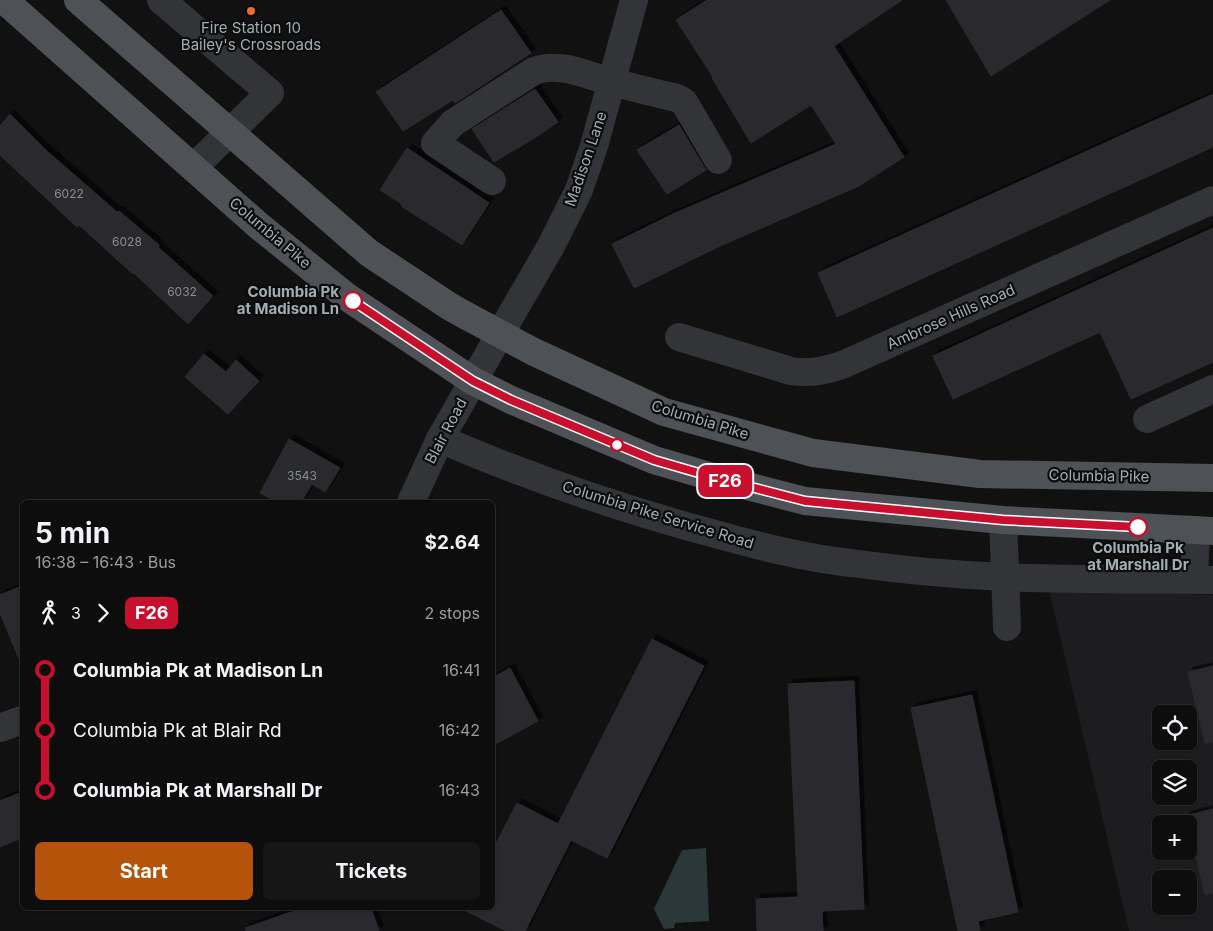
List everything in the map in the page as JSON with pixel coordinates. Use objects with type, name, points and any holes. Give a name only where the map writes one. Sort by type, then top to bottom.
[{"type":"main road","name":"Columbia Pike","points":[[4,0],[259,226],[347,297],[473,381],[511,400],[654,460],[805,501],[1003,520],[1204,531]]},
{"type":"main road","name":"Columbia Pike","points":[[78,0],[369,253],[449,306],[500,334],[534,352],[664,412],[812,452],[980,474],[1213,478]]},
{"type":"street","points":[[161,0],[270,93],[194,167]]},
{"type":"street","name":"Madison Lane","points":[[500,334],[551,246],[578,190],[594,146],[634,0]]},
{"type":"street","points":[[492,181],[435,143],[453,123],[534,71],[544,67],[570,70],[676,98],[684,102],[718,160]]},
{"type":"street","name":"Ambrose Hills Road","points":[[679,338],[791,371],[804,373],[827,371],[842,366],[1213,200]]},
{"type":"street","name":"Blair Road","points":[[412,500],[440,439],[500,334]]},
{"type":"street","points":[[1147,419],[1213,389]]},
{"type":"street","name":"Columbia Pike Service Road","points":[[440,439],[484,458],[566,488],[674,523],[763,547],[849,563],[939,573],[1006,577],[1203,580]]},
{"type":"street","points":[[1003,520],[1007,627]]},
{"type":"street","points":[[1203,580],[1204,531]]},
{"type":"street","points":[[0,728],[20,721]]},
{"type":"shaded area","points":[[1049,589],[1213,595],[1213,931],[1129,931]]},
{"type":"shaded area","points":[[706,848],[709,921],[675,923],[674,928],[664,929],[654,909],[682,850]]},
{"type":"building","points":[[707,0],[902,0],[834,46],[904,157],[859,186],[720,246],[634,288],[612,244],[673,214],[836,144],[811,105],[751,143],[713,77],[676,20]]},
{"type":"building","points":[[946,0],[1110,0],[991,76]]},
{"type":"building","points":[[501,10],[531,53],[455,103],[453,100],[403,131],[376,92]]},
{"type":"building","points":[[535,89],[558,122],[494,162],[472,129]]},
{"type":"building","points":[[1213,94],[1213,147],[837,317],[818,273]]},
{"type":"building","points":[[10,114],[48,152],[117,212],[119,211],[159,245],[158,247],[213,296],[188,324],[134,273],[79,225],[77,227],[0,155],[0,126]]},
{"type":"building","points":[[679,125],[706,170],[667,194],[637,150]]},
{"type":"building","points":[[407,148],[489,203],[462,245],[401,206],[402,204],[380,190]]},
{"type":"building","points":[[1213,228],[1213,362],[1131,399],[1100,332],[953,399],[933,356]]},
{"type":"building","points":[[204,354],[226,372],[236,360],[259,381],[228,414],[185,377]]},
{"type":"building","points":[[289,439],[340,468],[325,492],[312,484],[302,500],[272,500],[260,493]]},
{"type":"building","points":[[20,587],[20,661],[0,613],[0,595]]},
{"type":"building","points":[[652,639],[704,666],[607,858],[571,840],[525,931],[506,931],[464,910],[495,910],[495,845],[517,803],[558,824]]},
{"type":"building","points":[[1213,666],[1213,742],[1205,743],[1188,672]]},
{"type":"building","points":[[510,668],[538,721],[495,744],[495,676]]},
{"type":"building","points":[[854,681],[864,909],[822,911],[823,931],[757,931],[756,899],[798,897],[788,684]]},
{"type":"building","points":[[972,695],[1018,912],[978,921],[980,931],[958,931],[911,708]]},
{"type":"building","points":[[20,793],[20,839],[0,847],[0,801]]},
{"type":"building","points":[[1213,809],[1213,893],[1205,894],[1197,860],[1197,815],[1190,815]]},
{"type":"building","points":[[297,910],[372,910],[379,931],[246,931],[245,928]]},
{"type":"bus line","name":"F26","points":[[353,301],[473,381],[511,400],[654,460],[716,478],[805,501],[1003,520],[1138,527]]},
{"type":"place","name":"Fire Station 10 Bailey's Crossroads","points":[[251,11]]},
{"type":"place","name":"Columbia Pk at Madison Ln","points":[[353,301]]},
{"type":"place","name":"Columbia Pk at Marshall Dr","points":[[1138,527]]}]
